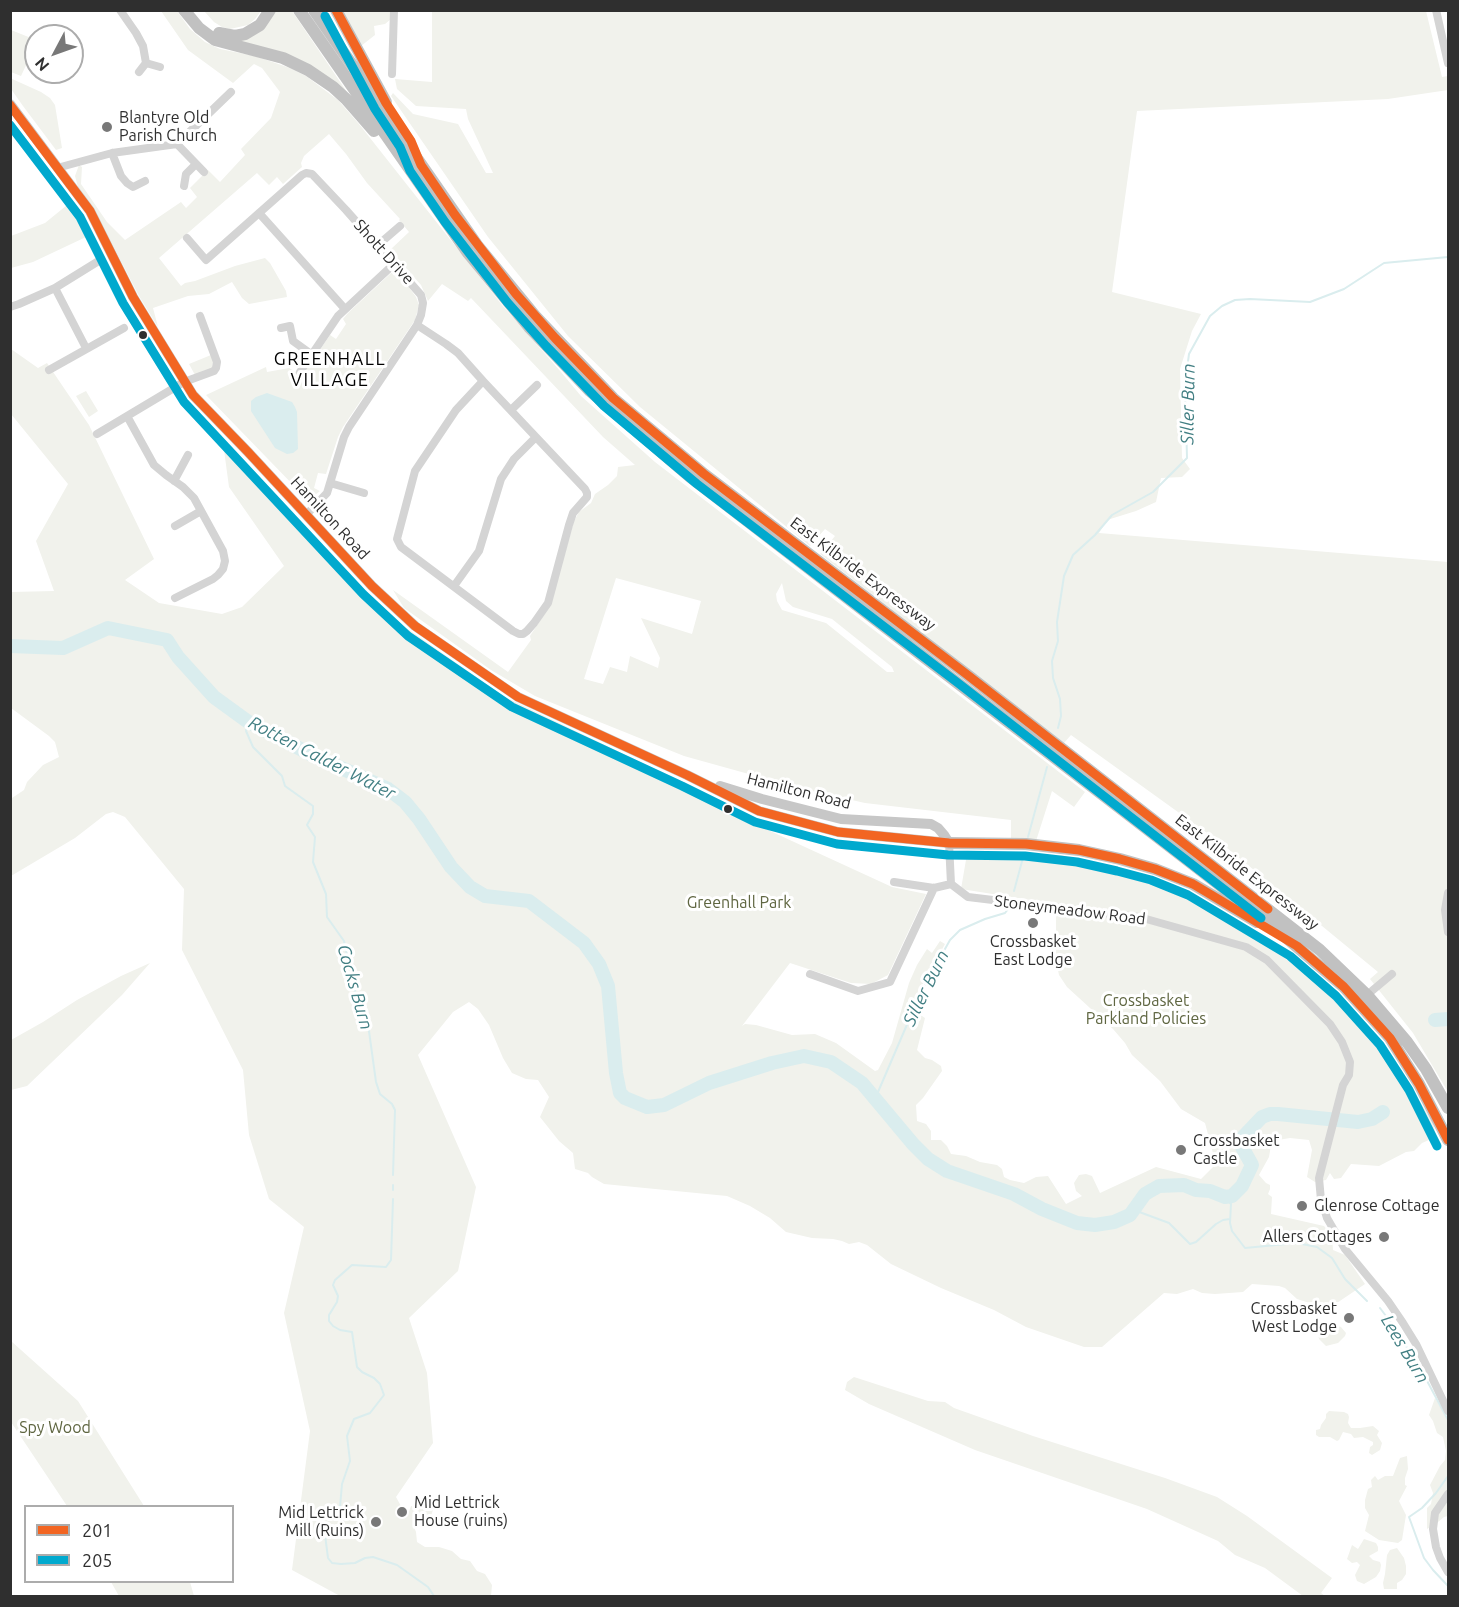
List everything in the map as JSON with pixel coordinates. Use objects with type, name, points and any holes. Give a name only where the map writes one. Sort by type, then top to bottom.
[{"type":"highway","points":[[184,10],[199,28],[215,40],[283,58],[308,70],[333,87],[366,122],[447,224]]},
{"type":"highway","points":[[194,10],[205,24],[227,36],[245,34],[256,28],[264,21],[270,10]]},
{"type":"highway","name":"East Kilbride Expressway","points":[[299,10],[468,253],[547,348],[590,391],[688,476],[1297,946],[1344,987],[1390,1038],[1419,1084],[1449,1140]]},
{"type":"highway","name":"East Kilbride Expressway","points":[[314,10],[472,238],[516,294],[613,398],[704,474],[1312,943],[1367,995],[1407,1042],[1449,1108]]},
{"type":"highway","points":[[336,10],[386,103],[411,141],[421,165]]},
{"type":"highway","points":[[949,843],[1026,844],[1079,850],[1155,869],[1192,884],[1297,946]]},
{"type":"main road","name":"Hamilton Road","points":[[10,104],[90,211],[133,297],[193,395],[372,586],[415,626],[518,697],[759,811],[837,832],[949,843]]},
{"type":"main road","name":"Hamilton Road","points":[[687,775],[762,799],[841,819],[931,824],[938,828],[949,843]]},
{"type":"street","points":[[120,10],[136,33],[146,63]]},
{"type":"street","points":[[392,74],[394,10]]},
{"type":"street","points":[[1436,10],[1449,63]]},
{"type":"street","points":[[146,63],[160,68]]},
{"type":"street","points":[[139,72],[146,63]]},
{"type":"street","points":[[57,168],[112,153],[177,144],[231,92]]},
{"type":"street","points":[[177,144],[204,172]]},
{"type":"street","points":[[112,153],[121,176],[134,187]]},
{"type":"street","points":[[184,186],[186,174],[196,164]]},
{"type":"street","name":"Shott Drive","points":[[187,237],[206,260],[302,175],[312,174],[421,295],[423,303],[417,325],[349,427],[327,493],[306,515]]},
{"type":"street","points":[[129,198],[134,187],[145,181]]},
{"type":"street","points":[[259,213],[345,309]]},
{"type":"street","points":[[378,245],[400,226]]},
{"type":"street","points":[[10,306],[55,288],[97,262]]},
{"type":"street","points":[[300,372],[338,316],[394,264]]},
{"type":"street","points":[[55,288],[87,348]]},
{"type":"street","points":[[97,434],[104,424],[127,416],[184,382],[216,368],[217,362],[200,316]]},
{"type":"street","points":[[417,325],[452,349],[483,381],[585,489],[587,493],[587,497],[573,513],[548,603],[527,631],[519,634],[401,547],[397,539],[415,471],[456,410],[483,381]]},
{"type":"street","points":[[281,328],[290,326],[293,341],[311,354]]},
{"type":"street","points":[[53,364],[87,348],[109,331],[124,328]]},
{"type":"street","points":[[510,410],[537,385]]},
{"type":"street","points":[[127,416],[154,465],[194,498],[223,551],[225,561],[219,575],[186,597],[175,598]]},
{"type":"street","points":[[454,586],[479,551],[501,479],[513,459],[536,437]]},
{"type":"street","points":[[174,480],[189,462]]},
{"type":"street","points":[[330,483],[364,494]]},
{"type":"street","points":[[175,526],[201,511]]},
{"type":"street","points":[[178,512],[184,521]]},
{"type":"street","points":[[894,882],[934,888],[951,884],[949,843]]},
{"type":"street","name":"Stoneymeadow Road","points":[[951,884],[968,897],[1139,917],[1246,947],[1267,960],[1330,1024],[1342,1042],[1350,1062],[1349,1075],[1342,1085],[1319,1178],[1321,1200],[1327,1218],[1338,1238],[1408,1330],[1449,1411]]},
{"type":"street","points":[[810,974],[858,991],[890,982],[934,888]]},
{"type":"street","points":[[1449,893],[1445,910],[1449,932]]},
{"type":"street","points":[[1367,995],[1392,974]]},
{"type":"street","points":[[1449,1494],[1435,1513],[1433,1530],[1440,1558],[1449,1572]]},
{"type":"green space","points":[[161,11],[177,11],[190,29],[205,42],[220,49],[255,56],[290,68],[306,76],[338,100],[502,305],[581,396],[655,462],[1085,792],[1074,807],[1052,791],[1036,841],[1011,839],[1011,820],[865,803],[799,788],[684,756],[535,696],[491,670],[404,608],[393,590],[508,672],[531,640],[530,636],[551,604],[574,521],[579,512],[591,503],[595,494],[617,476],[618,467],[635,465],[603,437],[471,298],[468,301],[442,284],[428,301],[421,285],[390,250],[409,232],[329,134],[304,156],[302,167],[283,184],[277,177],[269,185],[257,173],[159,258],[181,286],[235,266],[265,258],[286,291],[287,297],[249,304],[242,298],[232,282],[209,294],[188,296],[153,308],[158,327],[139,296],[95,211],[78,187],[75,176],[79,165],[82,167],[81,184],[107,222],[125,240],[181,202],[186,208],[197,197],[190,188],[208,170],[220,182],[245,155],[241,149],[271,118],[280,92],[262,68],[254,64],[233,83],[188,50]],"holes":[[[616,578],[701,601],[692,634],[641,618],[660,658],[658,668],[630,656],[627,672],[610,667],[603,684],[584,679]],[[782,583],[786,601],[793,607],[832,619],[892,667],[894,672],[887,672],[826,623],[782,610],[776,594]]]},
{"type":"green space","points":[[204,11],[261,11],[248,25],[230,29],[214,22]]},
{"type":"green space","points":[[274,11],[292,11],[347,92],[229,41]]},
{"type":"green space","points":[[342,11],[391,11],[391,19],[385,24],[374,26],[375,35],[361,46]]},
{"type":"green space","points":[[432,11],[1426,11],[1442,77],[1448,76],[1448,90],[1388,99],[1137,111],[1112,292],[1201,314],[1192,331],[1180,369],[1182,458],[1190,469],[1182,477],[1161,478],[1156,502],[1107,520],[1099,533],[1448,562],[1448,1092],[1413,1033],[1370,979],[1378,972],[1221,843],[1071,735],[1064,743],[820,554],[835,536],[825,529],[810,546],[640,407],[568,336],[488,237],[391,96],[393,93],[413,114],[458,124],[486,173],[493,173],[468,119],[466,109],[416,106],[397,89],[395,79],[432,82]]},
{"type":"green space","points":[[11,30],[24,35],[24,70],[21,76],[11,72]]},
{"type":"green space","points":[[10,78],[50,98],[55,105],[62,148],[56,150],[23,106],[11,89]]},
{"type":"green space","points":[[72,201],[94,236],[109,266],[105,269],[86,237],[33,262],[11,268],[11,236],[45,223]]},
{"type":"green space","points":[[391,273],[394,273],[408,286],[416,297],[419,305],[415,320],[343,427],[326,474],[318,473],[314,488],[320,491],[310,497],[306,496],[206,395],[266,367],[267,372],[289,368],[302,376],[330,335],[336,339],[346,324],[343,319],[348,313]]},
{"type":"green space","points":[[11,349],[38,368],[47,363],[89,425],[154,559],[125,580],[159,603],[222,614],[242,607],[284,566],[229,487],[224,450],[232,447],[360,587],[395,620],[505,697],[738,809],[755,824],[892,887],[926,894],[888,975],[871,984],[851,983],[790,963],[742,1026],[756,1025],[792,1035],[815,1034],[836,1043],[875,1071],[878,1070],[892,1043],[909,983],[917,965],[927,949],[932,953],[940,941],[945,944],[910,1008],[925,1018],[917,1050],[925,1058],[941,1066],[942,1071],[916,1105],[917,1121],[926,1124],[931,1131],[931,1140],[941,1140],[951,1154],[997,1165],[1002,1169],[1004,1177],[1010,1180],[1024,1183],[1036,1177],[1048,1176],[1066,1204],[1082,1196],[1076,1191],[1074,1183],[1079,1175],[1092,1176],[1100,1193],[1156,1167],[1201,1179],[1213,1167],[1214,1157],[1205,1123],[1181,1109],[1160,1081],[1132,1055],[1113,1029],[1067,987],[1059,975],[1056,960],[1056,904],[961,889],[967,854],[1061,855],[1161,882],[1242,925],[1309,977],[1368,1032],[1415,1094],[1433,1122],[1436,1137],[1422,1143],[1414,1151],[1406,1152],[1379,1166],[1351,1164],[1341,1178],[1334,1179],[1330,1173],[1326,1180],[1315,1182],[1307,1177],[1312,1150],[1309,1140],[1290,1138],[1278,1140],[1271,1145],[1269,1157],[1259,1175],[1270,1185],[1268,1194],[1272,1197],[1271,1214],[1324,1226],[1332,1236],[1333,1250],[1345,1255],[1365,1284],[1328,1309],[1297,1299],[1285,1288],[1279,1286],[1252,1284],[1243,1292],[1215,1294],[1202,1293],[1193,1289],[1177,1294],[1164,1293],[1102,1347],[1084,1347],[1026,1327],[994,1310],[941,1288],[891,1264],[867,1245],[859,1242],[849,1244],[833,1239],[812,1238],[786,1232],[770,1218],[727,1196],[604,1184],[588,1173],[575,1169],[573,1153],[559,1141],[540,1117],[549,1097],[538,1080],[526,1079],[512,1073],[489,1025],[478,1009],[469,1002],[453,1012],[418,1055],[476,1187],[458,1271],[409,1318],[427,1373],[433,1443],[396,1497],[407,1517],[411,1506],[415,1507],[418,1499],[434,1506],[430,1520],[420,1519],[414,1527],[417,1542],[425,1547],[439,1547],[452,1551],[461,1559],[470,1561],[477,1571],[485,1574],[492,1585],[491,1596],[340,1596],[292,1570],[310,1431],[284,1313],[304,1227],[269,1199],[249,1135],[243,1070],[182,950],[184,889],[125,817],[113,812],[106,814],[75,838],[11,876],[12,798],[24,790],[27,782],[43,765],[59,757],[55,742],[11,708],[11,592],[54,591],[36,541],[68,484],[11,414]]},
{"type":"green space","points":[[211,355],[214,357],[212,368],[195,375],[189,364]]},
{"type":"green space","points":[[86,391],[98,411],[89,417],[76,396]]},
{"type":"green space","points":[[150,963],[122,995],[27,1086],[11,1090],[11,1040],[77,1000]]},
{"type":"green space","points":[[1334,1325],[1341,1327],[1346,1333],[1345,1336],[1338,1343],[1326,1346],[1319,1339],[1318,1334]]},
{"type":"green space","name":"Spy Wood","points":[[11,1341],[78,1401],[143,1505],[66,1505],[11,1422]]},
{"type":"green space","points":[[854,1377],[928,1401],[945,1402],[954,1408],[1033,1436],[1217,1497],[1332,1578],[1321,1593],[1325,1596],[1303,1596],[1265,1568],[1235,1555],[1218,1541],[1147,1509],[975,1450],[869,1404],[845,1390],[847,1382]]},
{"type":"green space","points":[[1435,1398],[1448,1419],[1448,1516],[1427,1529],[1427,1508],[1431,1504],[1433,1493],[1430,1485],[1445,1460],[1446,1451],[1443,1437],[1437,1433],[1429,1415]]},
{"type":"green space","points":[[1329,1411],[1348,1414],[1348,1423],[1351,1428],[1373,1426],[1379,1431],[1377,1435],[1382,1443],[1380,1450],[1372,1455],[1369,1453],[1373,1442],[1363,1437],[1354,1438],[1351,1434],[1343,1432],[1337,1441],[1330,1437],[1316,1435],[1316,1430],[1320,1429]]},
{"type":"green space","points":[[1407,1456],[1408,1469],[1405,1485],[1407,1486],[1399,1501],[1406,1515],[1402,1540],[1398,1543],[1379,1540],[1365,1531],[1369,1515],[1365,1508],[1365,1500],[1368,1489],[1372,1487],[1371,1480],[1375,1476],[1378,1480],[1385,1476],[1393,1476],[1400,1458]]},
{"type":"green space","points":[[1364,1539],[1376,1543],[1378,1551],[1369,1556],[1381,1565],[1376,1577],[1364,1584],[1357,1581],[1355,1575],[1360,1565],[1347,1559],[1352,1545],[1358,1549]]},
{"type":"green space","points":[[1397,1548],[1404,1558],[1406,1574],[1397,1583],[1397,1589],[1384,1589],[1387,1555],[1390,1550]]},
{"type":"green space","points":[[112,1583],[190,1583],[194,1596],[119,1596]]},
{"type":"shaded area","points":[[267,393],[292,402],[295,407],[298,449],[293,453],[287,454],[275,448],[251,411],[251,401]]},
{"type":"waterway","name":"Siller Burn","points":[[1058,728],[1061,716],[1060,699],[1053,678],[1052,661],[1058,641],[1057,622],[1064,576],[1073,555],[1112,515],[1153,492],[1187,458],[1185,384],[1189,354],[1210,316],[1222,306],[1235,300],[1310,302],[1344,289],[1384,263],[1448,257]]},
{"type":"waterway","name":"Rotten Calder Water","points":[[10,646],[63,648],[108,628],[167,640],[178,657],[214,697],[247,721],[310,754],[388,789],[405,802],[451,867],[470,887],[485,896],[529,901],[584,943],[599,964],[608,986],[620,1093],[625,1098],[647,1107],[664,1105],[709,1083],[772,1063],[804,1056],[831,1062],[862,1083],[913,1144],[928,1159],[947,1171],[1014,1194],[1042,1209],[1077,1223],[1095,1225],[1114,1222],[1130,1215],[1145,1194],[1159,1186],[1184,1185],[1225,1197],[1232,1196],[1242,1186],[1252,1165],[1242,1147],[1242,1138],[1262,1117],[1278,1114],[1358,1122],[1372,1119],[1383,1112]]},
{"type":"waterway","name":"Cocks Burn","points":[[247,721],[246,731],[253,747],[282,776],[285,786],[313,806],[313,814],[307,825],[315,837],[313,862],[326,894],[327,917],[344,941],[359,1010],[368,1024],[376,1082],[380,1094],[392,1104],[395,1110],[393,1175]]},
{"type":"waterway","name":"Siller Burn","points":[[1028,837],[1047,767]]},
{"type":"waterway","name":"Siller Burn","points":[[1014,891],[1024,854]]},
{"type":"waterway","name":"Siller Burn","points":[[875,1099],[921,992],[950,940],[960,930],[1005,913],[1009,908]]},
{"type":"waterway","name":"Rotten Calder Water","points":[[1435,1020],[1448,1019]]},
{"type":"waterway","name":"Cocks Burn","points":[[393,1185],[393,1190]]},
{"type":"waterway","name":"Lees Burn","points":[[1225,1197],[1231,1204],[1232,1231],[1245,1248],[1297,1243],[1317,1247],[1332,1258],[1345,1279],[1367,1301]]},
{"type":"waterway","name":"Cocks Burn","points":[[333,1515],[340,1507],[342,1484],[350,1461],[347,1436],[354,1419],[370,1413],[384,1395],[380,1384],[357,1367],[352,1332],[340,1330],[329,1321],[329,1315],[338,1296],[333,1285],[335,1280],[352,1265],[386,1267],[391,1260],[393,1199]]},
{"type":"waterway","points":[[1134,1210],[1169,1223],[1190,1244],[1196,1242],[1216,1224],[1230,1219]]},
{"type":"waterway","name":"Lees Burn","points":[[1380,1308],[1426,1379],[1448,1420]]},
{"type":"waterway","name":"Lees Burn","points":[[1448,1476],[1422,1508],[1409,1517],[1424,1558],[1448,1586]]},
{"type":"waterway","name":"Cocks Burn","points":[[325,1524],[328,1558],[332,1563],[355,1563],[373,1557],[397,1565],[428,1587],[434,1596]]},
{"type":"transit line","name":"201","points":[[336,10],[386,103],[411,141],[421,165],[455,215],[516,294],[613,398],[704,474],[965,673],[1268,909]]},
{"type":"transit line","name":"205","points":[[325,16],[375,109],[400,147],[410,171],[445,222],[507,302],[604,406],[697,484],[1261,918]]},
{"type":"transit line","name":"201","points":[[10,105],[90,211],[133,297],[193,395],[372,586],[415,626],[518,697],[759,811],[838,832],[949,843],[1026,844],[1079,850],[1155,869],[1193,884],[1297,946],[1344,987],[1390,1038],[1419,1084],[1448,1140]]},
{"type":"transit line","name":"205","points":[[10,125],[80,217],[123,303],[184,402],[363,594],[408,636],[512,707],[755,822],[837,844],[948,855],[1025,856],[1077,862],[1151,880],[1188,895],[1290,956],[1336,996],[1380,1045],[1409,1090],[1437,1146]]},
{"type":"place","name":"Blantyre Old Parish Church","points":[[107,127]]},
{"type":"place","name":"Crossbasket East Lodge","points":[[1033,923]]},
{"type":"place","name":"Crossbasket Castle","points":[[1181,1150]]},
{"type":"place","name":"Glenrose Cottage","points":[[1302,1206]]},
{"type":"place","name":"Allers Cottages","points":[[1384,1237]]},
{"type":"place","name":"Crossbasket West Lodge","points":[[1349,1318]]},
{"type":"place","name":"Mid Lettrick House (ruins)","points":[[402,1512]]},
{"type":"place","name":"Mid Lettrick Mill (Ruins)","points":[[376,1522]]},
{"type":"district","name":"GREENHALL VILLAGE","points":[[330,370]]},
{"type":"park label","name":"Greenhall Park","points":[[739,903]]},
{"type":"park label","name":"Crossbasket Parkland Policies","points":[[1146,1010]]}]
